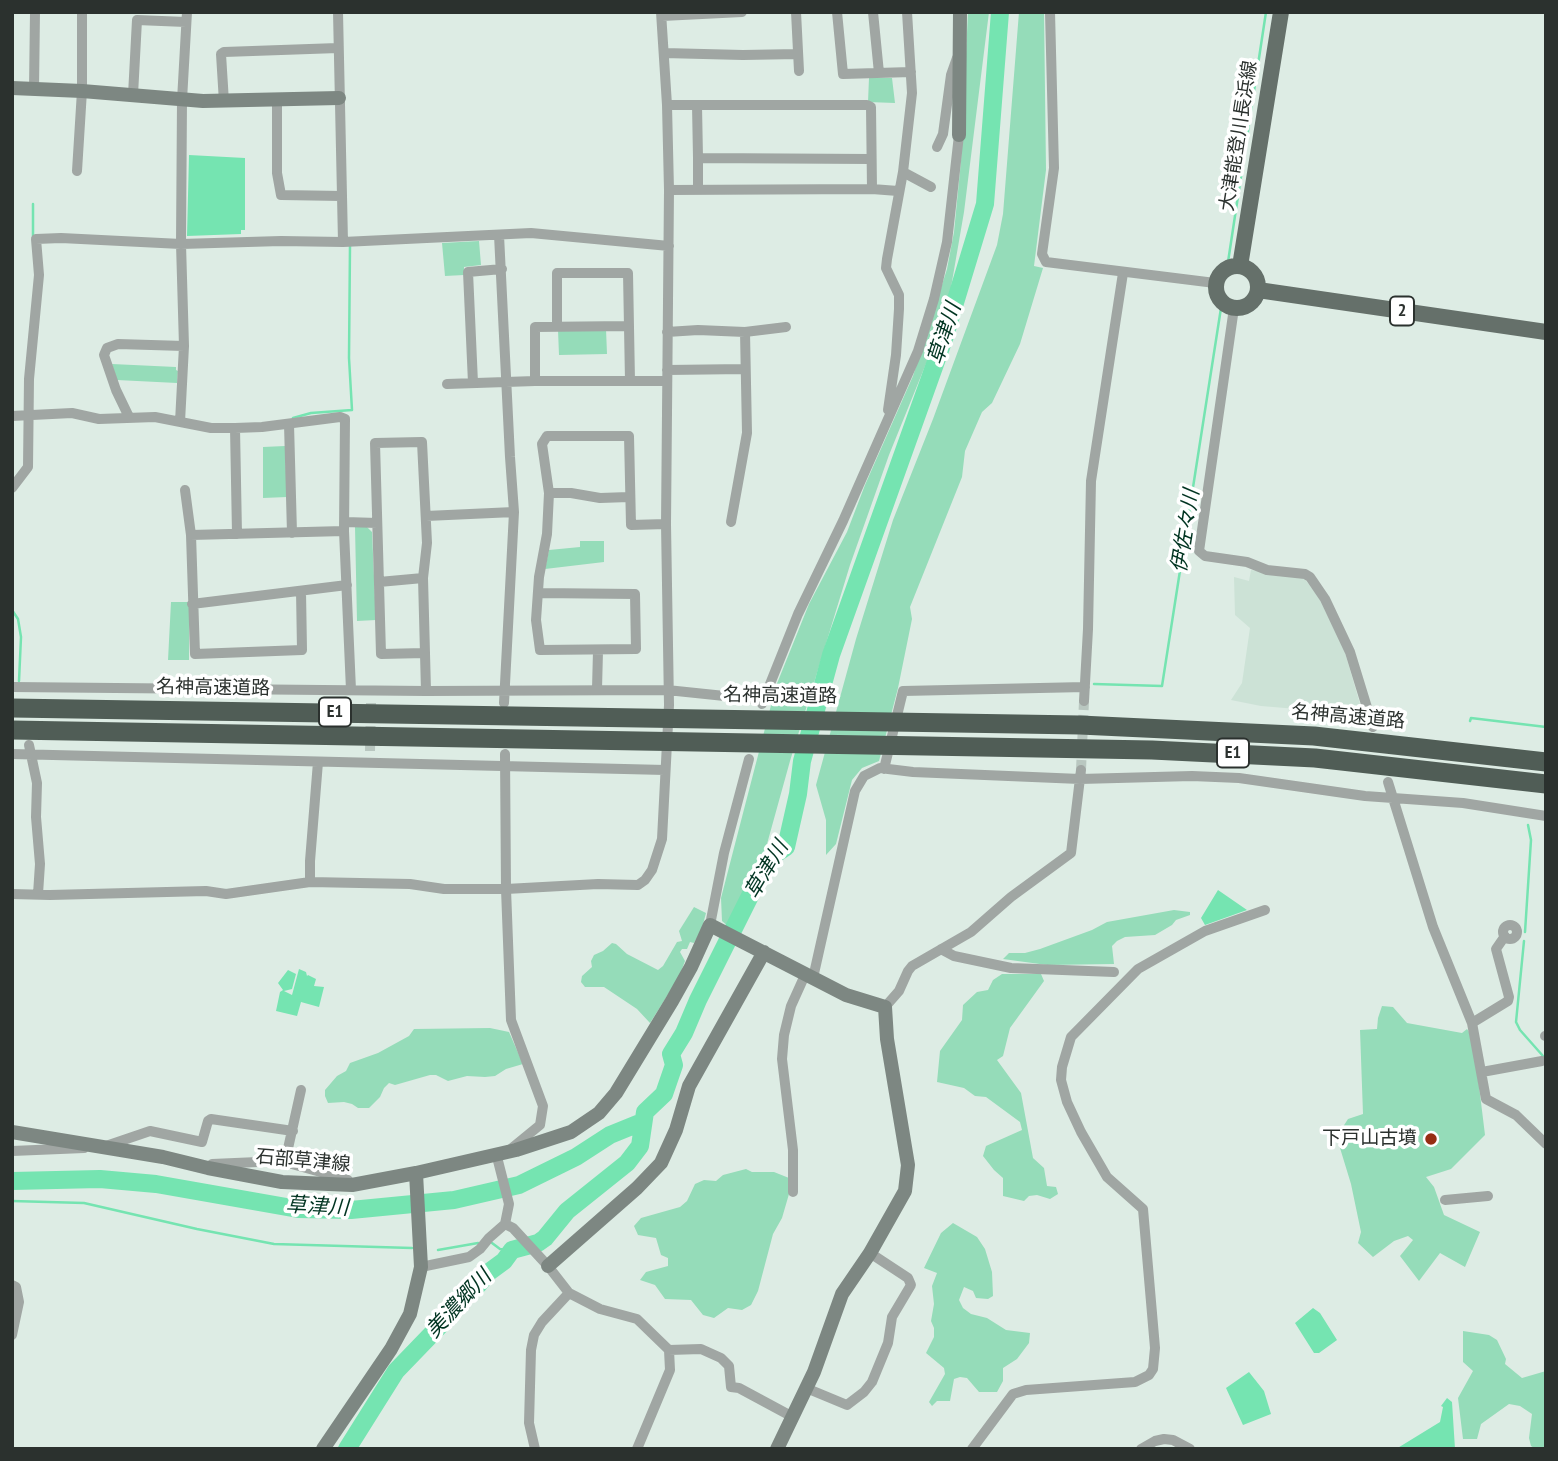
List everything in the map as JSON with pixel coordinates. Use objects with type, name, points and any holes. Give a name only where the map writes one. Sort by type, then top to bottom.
[{"type":"highway","name":"名神高速道路","points":[[12,708],[1080,725],[1276,734],[1407,745],[1546,762]]},
{"type":"highway","name":"E1","points":[[12,730],[919,745],[1253,754],[1382,765],[1546,784]]},
{"type":"main road","name":"大津能登川長浜線","points":[[1240,266],[1281,12]]},
{"type":"main road","points":[[1240,266],[1252,272],[1258,290],[1252,302],[1234,308],[1221,302],[1215,290],[1215,283],[1227,268],[1240,266]]},
{"type":"main road","name":"2","points":[[1258,290],[1546,332]]},
{"type":"street","points":[[34,89],[35,12]]},
{"type":"street","points":[[77,171],[82,91],[82,12]]},
{"type":"street","points":[[338,12],[344,242]]},
{"type":"street","points":[[12,894],[206,891],[226,894],[310,882],[410,884],[444,889],[506,889],[598,884],[638,885],[645,880],[652,870],[662,839],[669,705],[666,524],[669,190],[662,14],[742,12]]},
{"type":"street","points":[[796,12],[799,71]]},
{"type":"street","points":[[837,12],[843,74],[911,72]]},
{"type":"street","points":[[873,12],[879,73]]},
{"type":"street","points":[[886,423],[899,325],[899,295],[887,268],[903,172],[912,93],[907,12]]},
{"type":"street","points":[[12,687],[31,692],[667,690],[762,702],[798,614],[843,522],[918,351],[937,288],[953,205],[959,135],[960,12]]},
{"type":"street","points":[[1050,12],[1054,168],[1042,254],[1046,262],[1215,283]]},
{"type":"street","points":[[133,95],[137,20],[187,17],[182,100],[181,244],[184,346],[180,422]]},
{"type":"street","points":[[224,102],[224,52],[338,48]]},
{"type":"street","points":[[664,53],[799,54]]},
{"type":"street","points":[[937,146],[943,134],[951,75],[959,55]]},
{"type":"street","points":[[12,89],[82,91],[224,102],[339,98]]},
{"type":"street","points":[[276,101],[277,173],[281,195],[342,196]]},
{"type":"street","points":[[667,105],[867,105],[871,107],[872,189]]},
{"type":"street","points":[[696,105],[698,189]]},
{"type":"street","points":[[698,158],[871,159]]},
{"type":"street","points":[[903,172],[931,187]]},
{"type":"street","points":[[669,190],[898,191]]},
{"type":"street","points":[[12,488],[29,467],[30,352],[39,275],[36,239],[181,244],[344,242],[531,233],[669,246]]},
{"type":"street","points":[[499,234],[514,512],[504,703]]},
{"type":"street","points":[[473,383],[468,272],[502,269]]},
{"type":"street","points":[[557,327],[557,273],[628,274],[630,381]]},
{"type":"street","points":[[1084,701],[1091,481],[1123,273]]},
{"type":"street","points":[[1234,308],[1199,551],[1205,556],[1247,562],[1267,570],[1305,574],[1310,577],[1325,598],[1350,652],[1373,727]]},
{"type":"street","points":[[535,381],[535,327],[629,326]]},
{"type":"street","points":[[667,332],[745,332],[786,327]]},
{"type":"street","points":[[731,522],[747,433],[745,332]]},
{"type":"street","points":[[129,417],[104,355],[107,348],[118,344],[184,346]]},
{"type":"street","points":[[447,384],[630,381],[667,375],[745,369]]},
{"type":"street","points":[[12,416],[72,413],[99,419],[155,417],[211,428],[289,424],[341,417],[345,419],[344,527],[351,690]]},
{"type":"street","points":[[289,424],[292,533]]},
{"type":"street","points":[[235,428],[237,534]]},
{"type":"street","points":[[539,593],[635,594],[636,649],[540,650],[536,620],[549,493],[541,444],[544,438],[629,436],[631,525],[666,524]]},
{"type":"street","points":[[425,653],[381,654],[375,443],[422,442],[427,543],[423,578],[425,653],[426,691]]},
{"type":"street","points":[[185,490],[191,535],[195,654],[302,650],[301,591]]},
{"type":"street","points":[[549,493],[629,497]]},
{"type":"street","points":[[426,516],[514,512]]},
{"type":"street","points":[[191,535],[292,533],[377,523]]},
{"type":"street","points":[[379,582],[423,578]]},
{"type":"street","points":[[192,604],[346,585]]},
{"type":"street","points":[[597,689],[598,651]]},
{"type":"street","points":[[884,769],[903,691],[1085,687]]},
{"type":"street","points":[[371,691],[371,703]]},
{"type":"street","points":[[12,754],[30,751],[317,762],[370,757],[505,760],[665,770]]},
{"type":"street","points":[[30,751],[37,783],[36,817],[40,864],[38,894]]},
{"type":"street","points":[[505,760],[511,1020],[543,1106],[540,1125],[501,1158],[509,1204],[509,1226],[544,1261],[569,1293],[600,1309],[637,1319],[669,1350],[670,1370],[636,1449]]},
{"type":"street","points":[[749,760],[718,877],[715,927],[846,995],[885,1007]]},
{"type":"street","points":[[310,882],[317,762]]},
{"type":"street","points":[[793,1192],[793,1150],[782,1059],[784,1035],[791,1006],[806,975],[855,791],[864,776],[880,768],[913,772],[1239,778],[1394,799],[1463,803],[1546,816]]},
{"type":"street","points":[[777,1449],[814,1372],[842,1294],[870,1253],[905,1191],[908,1165],[887,1039],[885,1007],[899,991],[908,971],[941,948],[971,932],[1011,897],[1071,853],[1081,774]]},
{"type":"street","points":[[1388,782],[1433,927],[1472,1023],[1486,1099],[1516,1115],[1546,1144]]},
{"type":"street","points":[[972,1449],[1013,1394],[1135,1382],[1149,1375],[1153,1369],[1155,1348],[1143,1209],[1107,1177],[1081,1132],[1067,1102],[1061,1080],[1065,1055],[1071,1037],[1138,969],[1205,930],[1265,910]]},
{"type":"street","name":"石部草津線","points":[[12,1132],[163,1157],[282,1182],[352,1185],[501,1158],[570,1132],[599,1113],[617,1093],[715,927]]},
{"type":"street","points":[[1472,1023],[1508,1002],[1496,949],[1505,936]]},
{"type":"street","points":[[941,948],[954,956],[1011,968],[1114,972]]},
{"type":"street","points":[[544,1261],[637,1188],[661,1163],[676,1130],[689,1086],[766,953]]},
{"type":"street","points":[[1482,1072],[1542,1061]]},
{"type":"street","points":[[285,1162],[301,1090]]},
{"type":"street","points":[[12,1151],[102,1147],[150,1131],[202,1142],[211,1119],[293,1131]]},
{"type":"street","points":[[208,1168],[212,1164],[285,1162],[348,1180],[352,1185]]},
{"type":"street","points":[[323,1449],[403,1329],[415,1299],[421,1266],[416,1173]]},
{"type":"street","points":[[1445,1200],[1488,1196]]},
{"type":"street","points":[[421,1266],[469,1257],[509,1226]]},
{"type":"street","points":[[806,1388],[847,1405],[872,1382],[888,1343],[892,1317],[911,1285],[908,1278],[870,1253]]},
{"type":"street","points":[[12,1284],[16,1287],[19,1302],[12,1335]]},
{"type":"street","points":[[535,1449],[529,1423],[531,1350],[534,1335],[542,1322],[569,1293]]},
{"type":"street","points":[[669,1350],[701,1349],[721,1358],[729,1366],[731,1387],[739,1388],[791,1416]]},
{"type":"street","points":[[1140,1449],[1164,1439],[1173,1440],[1189,1449]]},
{"type":"shaded area","points":[[968,12],[989,12],[964,212],[949,299],[850,565],[762,862],[730,928],[722,921],[721,898],[776,686],[809,604],[847,532],[913,376],[947,269],[954,232],[961,161]]},
{"type":"shaded area","points":[[1019,12],[1044,12],[1046,170],[1034,266],[1043,268],[1020,344],[992,403],[982,412],[965,451],[962,477],[910,607],[912,619],[879,761],[862,768],[852,780],[836,844],[826,855],[826,820],[816,785],[856,639],[893,520],[997,245],[1003,214]]},
{"type":"shaded area","points":[[869,78],[892,78],[895,103],[868,102]]},
{"type":"shaded area","points":[[189,155],[245,158],[245,230],[241,230],[241,234],[187,236]]},
{"type":"shaded area","points":[[479,241],[481,265],[464,267],[464,275],[445,276],[442,243]]},
{"type":"shaded area","points":[[606,329],[607,354],[559,355],[558,330]]},
{"type":"shaded area","points":[[112,364],[176,367],[177,383],[117,380]]},
{"type":"shaded area","points":[[285,446],[287,497],[263,498],[263,447]]},
{"type":"shaded area","points":[[355,527],[367,527],[372,532],[376,620],[357,621]]},
{"type":"shaded area","points":[[580,541],[604,541],[604,562],[545,569],[549,550],[580,547]]},
{"type":"shaded area","points":[[1251,570],[1304,578],[1318,596],[1344,649],[1362,711],[1261,706],[1231,700],[1242,683],[1250,628],[1235,615],[1234,577],[1249,581]]},
{"type":"shaded area","points":[[171,602],[189,602],[189,660],[168,660]]},
{"type":"shaded area","points":[[1218,890],[1247,910],[1205,925],[1201,918]]},
{"type":"shaded area","points":[[694,907],[706,913],[702,928],[694,943],[690,942],[687,949],[680,952],[685,961],[679,977],[650,1023],[637,1009],[604,987],[585,987],[581,982],[582,976],[592,967],[594,955],[612,943],[658,970],[677,942],[682,941],[679,931]]},
{"type":"shaded area","points":[[1174,910],[1190,912],[1190,915],[1176,920],[1155,935],[1125,937],[1117,941],[1112,946],[1114,964],[1047,965],[1003,959],[1009,953],[1040,949],[1107,922]]},
{"type":"shaded area","points":[[299,969],[316,979],[314,986],[324,987],[319,1007],[301,1002],[297,1016],[276,1011],[280,992],[283,990],[278,983],[288,970],[296,974],[292,989],[284,991],[292,995]]},
{"type":"shaded area","points":[[1002,974],[1041,974],[1044,981],[1010,1028],[1003,1056],[997,1060],[1021,1093],[1033,1158],[1044,1168],[1047,1186],[1056,1187],[1058,1194],[1050,1199],[1037,1195],[1029,1196],[1024,1201],[1003,1196],[1003,1178],[983,1156],[986,1146],[1022,1130],[1020,1122],[986,1097],[975,1096],[964,1088],[937,1082],[940,1051],[962,1020],[963,1005],[977,992],[988,990],[993,980]]},
{"type":"shaded area","points":[[1382,1006],[1393,1007],[1407,1023],[1462,1033],[1467,1029],[1473,1037],[1485,1135],[1451,1169],[1426,1177],[1434,1187],[1444,1215],[1480,1232],[1465,1267],[1440,1253],[1419,1281],[1400,1256],[1413,1240],[1408,1236],[1394,1241],[1373,1257],[1358,1243],[1361,1232],[1340,1148],[1339,1133],[1348,1119],[1363,1114],[1360,1030],[1377,1029]]},
{"type":"shaded area","points":[[490,1028],[509,1032],[523,1064],[506,1069],[495,1076],[467,1076],[448,1081],[430,1075],[395,1085],[389,1083],[369,1108],[358,1108],[344,1102],[328,1103],[325,1090],[337,1076],[346,1071],[350,1063],[378,1053],[409,1036],[414,1029]]},
{"type":"shaded area","points":[[746,1169],[752,1172],[774,1172],[789,1178],[789,1194],[782,1218],[773,1234],[758,1291],[751,1305],[742,1310],[728,1308],[714,1318],[703,1315],[691,1300],[665,1299],[655,1285],[640,1280],[646,1272],[668,1266],[668,1258],[661,1255],[656,1238],[638,1235],[634,1226],[641,1218],[680,1207],[687,1201],[695,1184],[704,1180],[716,1181],[723,1175]]},
{"type":"shaded area","points":[[953,1223],[977,1237],[985,1249],[992,1272],[993,1296],[988,1299],[976,1298],[973,1291],[964,1287],[959,1300],[963,1308],[1006,1330],[1030,1333],[1029,1343],[1017,1359],[1003,1368],[1003,1381],[997,1392],[979,1392],[967,1378],[960,1377],[954,1379],[950,1401],[937,1401],[932,1406],[929,1402],[945,1374],[944,1368],[926,1353],[934,1337],[931,1321],[934,1304],[932,1286],[937,1273],[924,1268],[941,1233]]},
{"type":"shaded area","points":[[1313,1308],[1320,1313],[1337,1340],[1319,1353],[1314,1353],[1295,1323]]},
{"type":"shaded area","points":[[1463,1331],[1489,1335],[1497,1340],[1506,1359],[1505,1364],[1522,1378],[1546,1371],[1546,1449],[1531,1446],[1529,1438],[1532,1414],[1520,1406],[1509,1404],[1481,1424],[1477,1439],[1463,1439],[1458,1398],[1473,1371],[1463,1362]]},
{"type":"shaded area","points":[[1249,1372],[1264,1391],[1271,1414],[1243,1425],[1226,1388]]},
{"type":"shaded area","points":[[1447,1398],[1452,1402],[1455,1449],[1396,1449],[1440,1422],[1441,1406]]},
{"type":"waterway","name":"草津川","points":[[347,1449],[396,1371],[451,1314],[459,1298],[478,1285],[512,1250],[538,1243],[545,1238],[567,1211],[627,1163],[640,1146],[645,1112],[664,1094],[674,1065],[671,1054],[684,1033],[764,868],[774,855],[786,847],[798,794],[802,761],[831,655],[944,339],[985,204],[1000,12]]},
{"type":"waterway","name":"伊佐々川","points":[[1228,262],[1266,12]]},
{"type":"waterway","points":[[33,204],[33,238]]},
{"type":"waterway","points":[[293,418],[311,413],[352,410],[349,358],[350,245]]},
{"type":"waterway","name":"伊佐々川","points":[[1094,684],[1162,686],[1221,308]]},
{"type":"waterway","points":[[12,610],[18,619],[21,637],[19,681]]},
{"type":"waterway","points":[[1470,721],[1471,718],[1546,727]]},
{"type":"waterway","points":[[1525,932],[1531,840],[1528,825]]},
{"type":"waterway","points":[[1524,941],[1516,1022],[1543,1056]]},
{"type":"waterway","name":"草津川","points":[[12,1181],[100,1179],[156,1184],[298,1209],[351,1210],[454,1200],[519,1185],[576,1157],[610,1135],[642,1122]]},
{"type":"waterway","points":[[12,1201],[84,1203],[274,1244],[412,1248]]},
{"type":"waterway","points":[[438,1250],[478,1243]]},
{"type":"waterway","points":[[492,1243],[500,1249],[512,1250]]},
{"type":"tunnel","points":[[1081,770],[1084,701]]},
{"type":"tunnel","points":[[370,751],[371,703]]},
{"type":"place","name":"下戸山古墳","points":[[1431,1139]]},
{"type":"water label","name":"美濃郷川","points":[[459,1304]]}]
